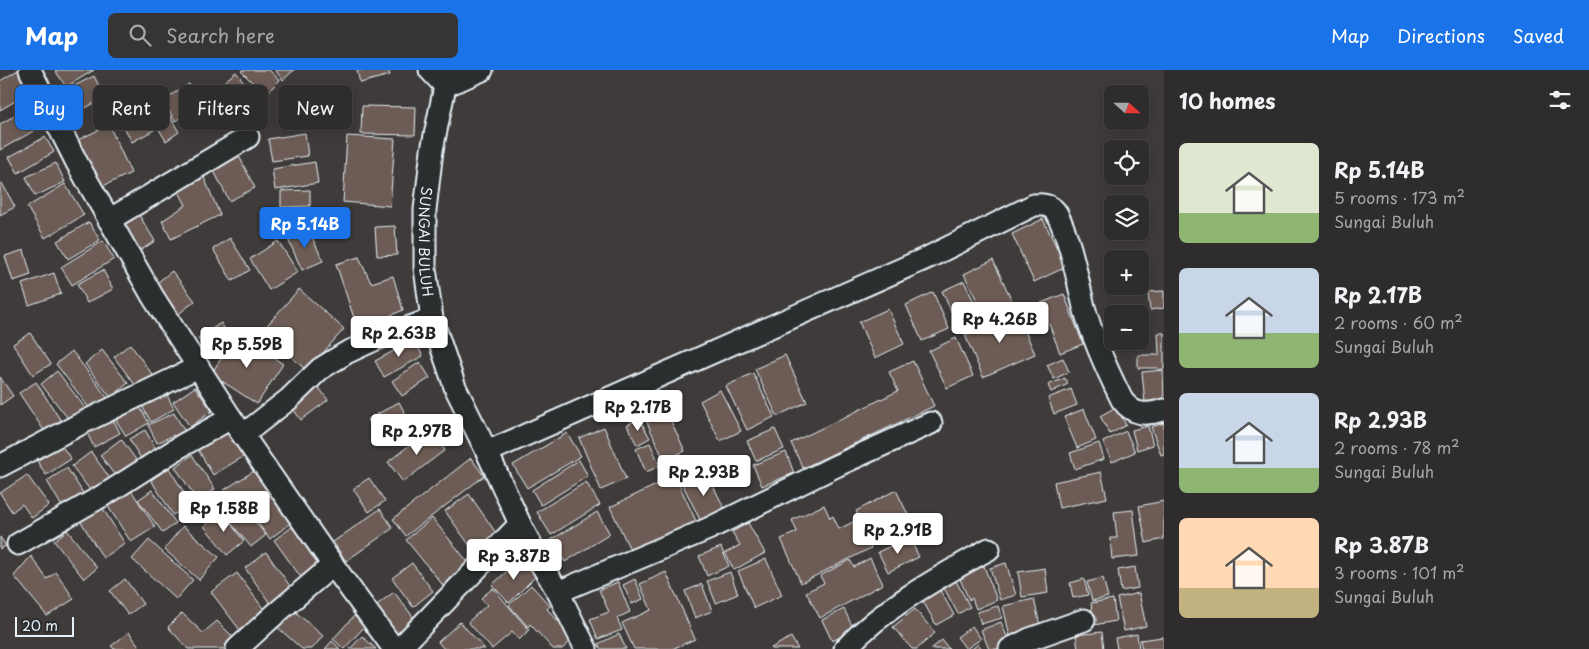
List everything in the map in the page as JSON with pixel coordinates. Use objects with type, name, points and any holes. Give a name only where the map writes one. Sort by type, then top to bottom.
[{"type":"street","points":[[30,70],[77,163],[153,297],[198,367],[333,565],[394,649]]},
{"type":"street","points":[[430,70],[448,78],[482,70]]},
{"type":"street","name":"SUNGAI BULUH","points":[[448,78],[432,150],[425,210],[425,268],[432,319],[455,387],[488,452],[520,524],[558,592],[586,649]]},
{"type":"street","points":[[109,220],[248,137]]},
{"type":"street","points":[[488,452],[929,257],[1034,205],[1044,204],[1057,214],[1071,251],[1085,309],[1101,356],[1122,400],[1138,413],[1164,410]]},
{"type":"street","points":[[18,544],[109,492],[181,446],[238,426],[289,399],[320,369],[346,354],[374,340],[432,319]]},
{"type":"street","points":[[0,466],[84,422],[198,367]]},
{"type":"street","points":[[558,592],[708,529],[931,422]]},
{"type":"street","points":[[399,649],[520,524]]},
{"type":"street","points":[[845,649],[860,634],[897,605],[988,549]]},
{"type":"street","points":[[237,649],[333,565]]},
{"type":"street","points":[[1010,649],[1030,639],[1084,620]]},
{"type":"building","points":[[18,70],[27,85],[15,85],[15,101],[0,110],[0,81]]},
{"type":"building","points":[[55,70],[94,70],[69,85],[65,85]]},
{"type":"building","points":[[269,70],[280,80],[268,92],[268,85],[255,85],[241,71]]},
{"type":"building","points":[[275,70],[294,70],[283,80]]},
{"type":"building","points":[[357,70],[388,70],[390,75],[360,83]]},
{"type":"building","points":[[236,72],[246,85],[220,85]]},
{"type":"building","points":[[94,76],[98,85],[93,85],[93,104],[83,109],[83,85],[76,85]]},
{"type":"building","points":[[179,90],[179,119],[175,121],[169,110],[169,96]]},
{"type":"building","points":[[362,106],[416,107],[415,135],[361,134]]},
{"type":"building","points":[[15,115],[15,130],[35,130],[0,150],[0,124]]},
{"type":"building","points":[[169,115],[179,132],[166,141],[159,130],[169,130]]},
{"type":"building","points":[[99,130],[111,130],[131,173],[99,188],[78,140]]},
{"type":"building","points":[[126,130],[154,130],[132,142]]},
{"type":"building","points":[[305,133],[308,156],[272,161],[268,139]]},
{"type":"building","points":[[347,136],[395,139],[390,206],[343,202]]},
{"type":"building","points":[[45,137],[54,152],[18,173],[9,157]]},
{"type":"building","points":[[238,154],[255,188],[229,201],[212,167]]},
{"type":"building","points":[[315,162],[318,183],[275,190],[272,169]]},
{"type":"building","points":[[56,163],[65,182],[35,196],[26,177]]},
{"type":"building","points":[[203,175],[220,215],[171,239],[162,221],[186,205],[177,188]]},
{"type":"building","points":[[2,183],[15,207],[0,215],[0,184]]},
{"type":"building","points":[[65,184],[84,215],[45,238],[27,207]]},
{"type":"building","points":[[310,190],[310,206],[281,207],[281,191]]},
{"type":"building","points":[[139,215],[155,241],[138,252],[121,226]]},
{"type":"building","points":[[1043,219],[1066,267],[1034,282],[1012,234]]},
{"type":"building","points":[[89,222],[100,240],[68,259],[57,241]]},
{"type":"building","points":[[395,226],[397,255],[377,256],[375,227]]},
{"type":"building","points":[[308,228],[323,261],[302,270],[287,237]]},
{"type":"building","points":[[230,238],[250,270],[232,281],[213,249]]},
{"type":"building","points":[[103,241],[114,259],[72,285],[61,267]]},
{"type":"building","points":[[278,241],[298,272],[269,290],[250,259]]},
{"type":"building","points":[[24,250],[31,275],[13,281],[5,256]]},
{"type":"building","points":[[359,257],[371,283],[393,276],[403,310],[358,330],[336,264]]},
{"type":"building","points":[[993,260],[1014,305],[986,319],[964,274]]},
{"type":"building","points":[[103,270],[113,289],[87,303],[77,284]]},
{"type":"building","points":[[172,271],[195,301],[176,316],[153,286]]},
{"type":"building","points":[[54,273],[61,294],[29,305],[22,284]]},
{"type":"building","points":[[964,281],[983,321],[960,331],[942,291]]},
{"type":"building","points":[[299,289],[344,329],[307,371],[262,331]]},
{"type":"building","points":[[1164,291],[1164,308],[1150,310],[1149,292]]},
{"type":"building","points":[[933,292],[949,329],[922,341],[906,305]]},
{"type":"building","points":[[1064,294],[1083,344],[1060,353],[1041,303]]},
{"type":"building","points":[[888,309],[904,344],[875,358],[859,322]]},
{"type":"building","points":[[1017,312],[1035,354],[983,377],[965,335]]},
{"type":"building","points":[[221,323],[231,339],[208,354],[198,338]]},
{"type":"building","points":[[30,333],[51,364],[33,375],[13,344]]},
{"type":"building","points":[[1158,333],[1164,333],[1164,369],[1138,368],[1138,355],[1159,355]]},
{"type":"building","points":[[237,334],[283,364],[257,404],[211,374]]},
{"type":"building","points":[[956,338],[973,376],[947,388],[929,351]]},
{"type":"building","points":[[414,340],[423,356],[384,377],[375,361]]},
{"type":"building","points":[[130,344],[155,378],[139,390],[114,357]]},
{"type":"building","points":[[102,350],[128,383],[111,398],[85,364]]},
{"type":"building","points":[[72,351],[109,400],[93,413],[56,364]]},
{"type":"building","points":[[785,355],[807,402],[777,416],[755,369]]},
{"type":"building","points":[[1063,358],[1069,372],[1054,379],[1047,365]]},
{"type":"building","points":[[913,361],[934,406],[803,468],[791,443],[898,391],[889,372]]},
{"type":"building","points":[[420,362],[430,378],[402,396],[392,381]]},
{"type":"building","points":[[1163,370],[1164,401],[1145,403],[1142,372]]},
{"type":"building","points":[[57,371],[86,409],[70,421],[41,384]]},
{"type":"building","points":[[753,373],[774,417],[747,430],[726,386]]},
{"type":"building","points":[[0,377],[13,396],[0,405]]},
{"type":"building","points":[[1065,378],[1068,384],[1051,392],[1048,385]]},
{"type":"building","points":[[36,382],[63,424],[47,435],[19,393]]},
{"type":"building","points":[[317,385],[328,400],[301,420],[290,405]]},
{"type":"building","points":[[195,387],[212,411],[190,427],[173,402]]},
{"type":"building","points":[[1071,389],[1077,405],[1054,414],[1048,398]]},
{"type":"building","points":[[720,390],[741,431],[720,441],[700,401]]},
{"type":"building","points":[[165,391],[174,409],[151,422],[141,404]]},
{"type":"building","points":[[399,402],[408,419],[377,437],[367,420]]},
{"type":"building","points":[[662,402],[685,451],[664,460],[642,411]]},
{"type":"building","points":[[140,407],[149,423],[126,436],[116,420]]},
{"type":"building","points":[[1116,407],[1126,425],[1110,434],[1100,416]]},
{"type":"building","points":[[1084,409],[1096,440],[1077,448],[1064,417]]},
{"type":"building","points":[[174,413],[187,435],[177,441],[174,435],[157,443],[148,425]]},
{"type":"building","points":[[639,418],[650,438],[637,445],[627,425]]},
{"type":"building","points":[[113,419],[120,433],[94,447],[87,433]]},
{"type":"building","points":[[1164,423],[1164,454],[1161,455],[1151,427]]},
{"type":"building","points":[[1148,426],[1153,445],[1137,450],[1132,430]]},
{"type":"building","points":[[230,427],[246,455],[213,475],[197,448]]},
{"type":"building","points":[[604,427],[626,479],[601,490],[579,438]]},
{"type":"building","points":[[430,429],[445,450],[403,482],[388,462]]},
{"type":"building","points":[[775,429],[784,449],[756,461],[747,441]]},
{"type":"building","points":[[145,430],[160,456],[145,465],[129,439]]},
{"type":"building","points":[[1126,431],[1135,452],[1112,462],[1103,442]]},
{"type":"building","points":[[567,433],[581,456],[527,488],[513,465]]},
{"type":"building","points":[[121,439],[142,468],[121,484],[100,455]]},
{"type":"building","points":[[650,443],[660,466],[646,472],[636,449]]},
{"type":"building","points":[[1099,443],[1104,459],[1075,469],[1070,453]]},
{"type":"building","points":[[61,445],[71,459],[46,475],[37,461]]},
{"type":"building","points":[[91,452],[114,484],[96,498],[72,466]]},
{"type":"building","points":[[786,452],[794,473],[762,486],[753,465]]},
{"type":"building","points":[[192,455],[215,489],[198,501],[175,467]]},
{"type":"building","points":[[471,458],[484,476],[406,536],[393,519]]},
{"type":"building","points":[[579,460],[588,476],[541,505],[532,490]]},
{"type":"building","points":[[704,467],[727,514],[703,526],[680,479]]},
{"type":"building","points":[[67,468],[85,496],[64,510],[47,481]]},
{"type":"building","points":[[169,468],[191,504],[173,515],[151,480]]},
{"type":"building","points":[[257,469],[271,491],[239,513],[224,490]]},
{"type":"building","points":[[1101,472],[1107,498],[1059,508],[1054,482]]},
{"type":"building","points":[[27,475],[49,505],[32,518],[22,504],[12,512],[0,493]]},
{"type":"building","points":[[675,476],[697,523],[632,554],[610,507]]},
{"type":"building","points":[[369,478],[385,501],[369,512],[353,489]]},
{"type":"building","points":[[586,482],[600,505],[551,535],[537,512]]},
{"type":"building","points":[[131,490],[155,527],[131,542],[107,505]]},
{"type":"building","points":[[152,490],[176,523],[163,533],[138,500]]},
{"type":"building","points":[[896,490],[912,523],[872,543],[856,511]]},
{"type":"building","points":[[272,494],[293,521],[270,539],[249,512]]},
{"type":"building","points":[[469,494],[496,533],[473,550],[445,511]]},
{"type":"building","points":[[1164,501],[1164,539],[1146,543],[1139,506]]},
{"type":"building","points":[[824,505],[830,518],[833,516],[839,529],[857,520],[871,548],[801,583],[781,539],[797,532],[792,520]]},
{"type":"building","points":[[102,507],[125,544],[103,558],[80,520]]},
{"type":"building","points":[[380,509],[393,528],[346,561],[333,542]]},
{"type":"building","points":[[1133,510],[1139,556],[1112,559],[1110,538],[1117,538],[1114,512]]},
{"type":"building","points":[[246,511],[266,535],[251,547],[231,523]]},
{"type":"building","points":[[222,512],[244,541],[227,555],[204,526]]},
{"type":"building","points":[[597,512],[610,534],[565,562],[551,540]]},
{"type":"building","points":[[432,518],[472,567],[446,589],[406,540]]},
{"type":"building","points":[[748,523],[765,553],[734,570],[725,553],[740,545],[732,532]]},
{"type":"building","points":[[295,525],[325,568],[305,583],[274,540]]},
{"type":"building","points":[[183,526],[219,557],[199,580],[164,549]]},
{"type":"building","points":[[67,530],[97,568],[84,579],[54,541]]},
{"type":"building","points":[[0,537],[6,546],[0,549]]},
{"type":"building","points":[[909,537],[919,557],[888,572],[878,552]]},
{"type":"building","points":[[149,540],[193,580],[176,599],[132,559]]},
{"type":"building","points":[[721,547],[729,566],[707,576],[699,556]]},
{"type":"building","points":[[266,552],[295,593],[274,609],[245,568]]},
{"type":"building","points":[[31,556],[47,579],[56,572],[74,599],[47,616],[14,576]]},
{"type":"building","points":[[870,558],[883,584],[820,618],[806,592],[824,583],[820,576],[850,560],[854,567]]},
{"type":"building","points":[[520,559],[536,576],[509,603],[492,585]]},
{"type":"building","points":[[766,559],[782,595],[754,608],[738,571]]},
{"type":"building","points":[[412,563],[433,591],[413,607],[392,578]]},
{"type":"building","points":[[1006,563],[1016,595],[1000,600],[990,568]]},
{"type":"building","points":[[984,566],[997,600],[976,609],[972,598],[969,600],[960,579],[964,577],[963,575]]},
{"type":"building","points":[[1135,567],[1138,588],[1121,591],[1118,570]]},
{"type":"building","points":[[1045,568],[1048,593],[1022,597],[1018,572]]},
{"type":"building","points":[[666,572],[695,639],[672,649],[634,649],[622,623],[651,610],[640,584]]},
{"type":"building","points":[[730,572],[738,594],[716,603],[707,581]]},
{"type":"building","points":[[237,573],[268,615],[243,634],[211,592]]},
{"type":"building","points":[[1103,578],[1108,597],[1092,601],[1087,582]]},
{"type":"building","points":[[125,579],[143,604],[128,615],[110,591]]},
{"type":"building","points":[[635,579],[643,599],[632,604],[623,585]]},
{"type":"building","points":[[955,579],[970,607],[958,614],[943,586]]},
{"type":"building","points":[[1084,579],[1088,595],[1073,598],[1070,583]]},
{"type":"building","points":[[618,582],[630,612],[617,618],[622,630],[598,639],[590,619],[609,612],[599,590]]},
{"type":"building","points":[[702,584],[712,611],[695,618],[685,591]]},
{"type":"building","points":[[531,585],[550,606],[547,609],[574,638],[562,649],[553,649],[530,624],[528,627],[509,605]]},
{"type":"building","points":[[493,588],[529,630],[519,640],[512,632],[492,649],[468,622],[487,605],[481,598]]},
{"type":"building","points":[[940,590],[954,615],[936,625],[922,599]]},
{"type":"building","points":[[394,592],[417,622],[393,641],[370,610]]},
{"type":"building","points":[[1139,593],[1146,626],[1124,631],[1117,598]]},
{"type":"building","points":[[1034,599],[1041,630],[1010,637],[1003,606]]},
{"type":"building","points":[[1113,599],[1116,621],[1094,625],[1091,603]]},
{"type":"building","points":[[998,606],[1002,618],[981,624],[977,612]]},
{"type":"building","points":[[290,607],[323,636],[312,649],[302,649],[275,625]]},
{"type":"building","points":[[844,609],[854,630],[832,641],[822,620]]},
{"type":"building","points":[[915,609],[935,633],[917,649],[912,649],[893,627]]},
{"type":"building","points":[[182,613],[203,633],[217,621],[237,641],[228,649],[188,649],[168,627]]},
{"type":"building","points":[[354,616],[365,626],[344,649],[333,639]]},
{"type":"building","points":[[460,622],[485,649],[444,649],[438,642]]},
{"type":"building","points":[[1001,622],[1010,644],[997,649],[989,649],[981,630]]},
{"type":"building","points":[[972,626],[981,639],[966,649],[957,637]]},
{"type":"building","points":[[129,632],[141,649],[114,649],[111,646]]},
{"type":"building","points":[[1102,632],[1104,649],[1078,649],[1076,635]]},
{"type":"building","points":[[619,634],[626,649],[601,649],[598,644]]},
{"type":"building","points":[[1137,634],[1139,649],[1117,649],[1115,638]]},
{"type":"building","points":[[362,636],[376,649],[350,649]]},
{"type":"building","points":[[791,637],[798,649],[771,648]]},
{"type":"building","points":[[1163,637],[1164,649],[1142,649],[1140,640]]},
{"type":"building","points":[[942,640],[949,649],[931,649]]},
{"type":"building","points":[[332,641],[340,649],[325,649]]},
{"type":"building","points":[[978,644],[982,649],[972,649]]}]
